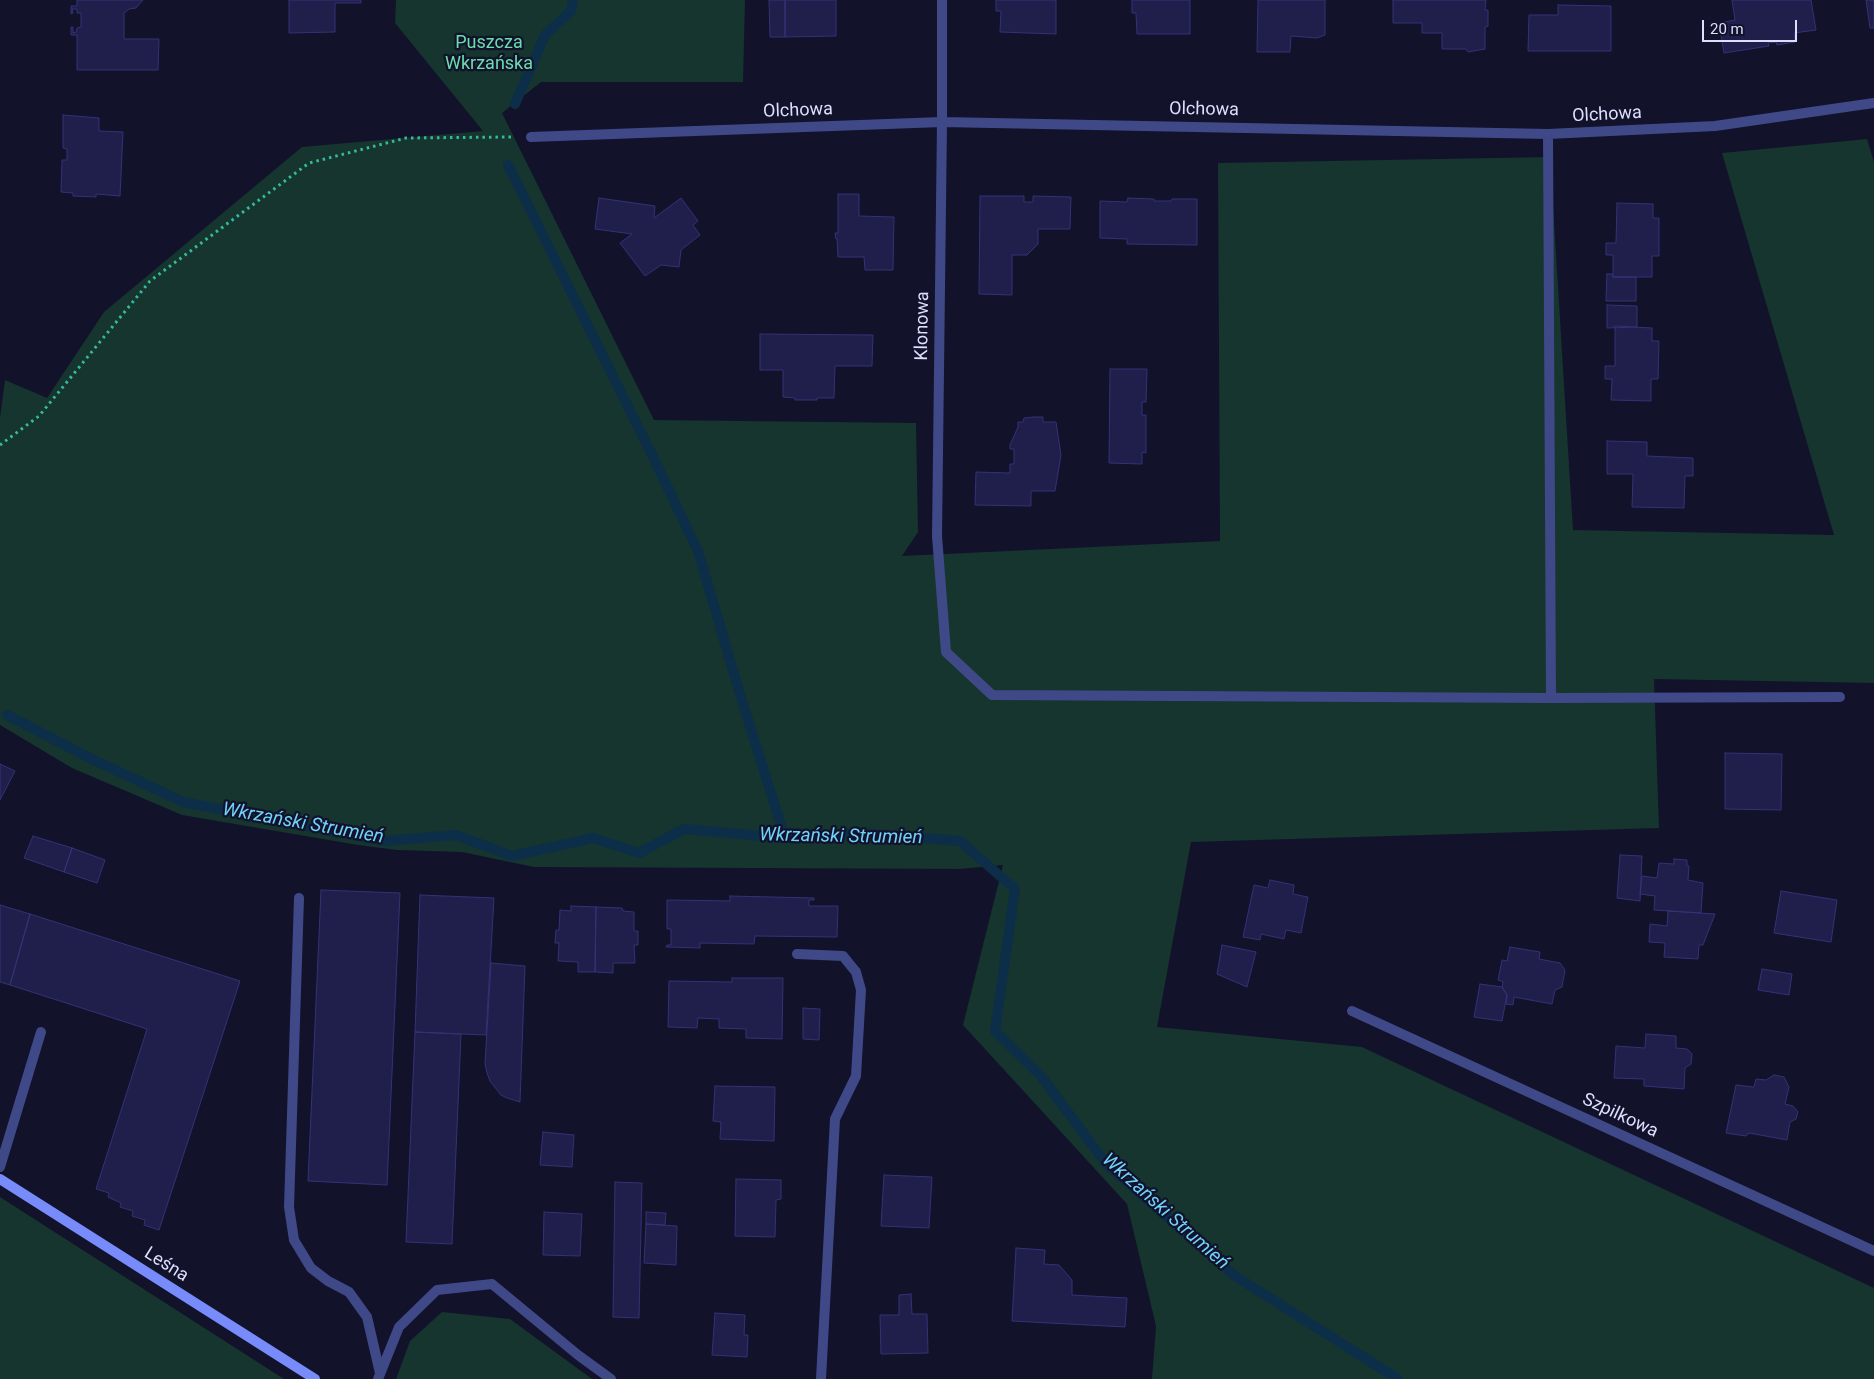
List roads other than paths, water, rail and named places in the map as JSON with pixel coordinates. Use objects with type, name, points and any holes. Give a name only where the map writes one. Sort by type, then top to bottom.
[{"type":"street","name":"Klonowa","points":[[942,0],[937,536],[946,652],[992,695],[1552,698]]},
{"type":"street","name":"Olchowa","points":[[531,137],[942,122],[1548,134],[1715,126],[1874,104]]},
{"type":"street","points":[[1548,134],[1552,698],[1840,697]]},
{"type":"street","points":[[299,898],[289,1208],[294,1240],[311,1268],[328,1281],[349,1292],[367,1318],[379,1376]]},
{"type":"street","points":[[797,954],[843,956],[856,972],[861,990],[856,1076],[835,1119],[821,1379]]},
{"type":"street","name":"Szpilkowa","points":[[1352,1011],[1874,1251]]},
{"type":"street","points":[[0,1167],[41,1032]]},
{"type":"street","name":"Leśna","points":[[0,1179],[315,1379]]},
{"type":"street","points":[[379,1376],[398,1326],[436,1290],[492,1284],[578,1355],[611,1379]]},
{"type":"waterway","points":[[515,104],[545,35],[571,11],[573,0]]},
{"type":"waterway","points":[[508,165],[698,551],[785,838]]},
{"type":"waterway","name":"Wkrzański Strumień","points":[[7,715],[92,759],[183,802],[384,841],[456,835],[512,856],[593,838],[639,853],[684,829],[785,838],[862,833],[960,841],[1015,889],[995,1031],[1041,1076],[1107,1165],[1235,1276],[1398,1379]]},
{"type":"park label","name":"Puszcza Wkrzańska","points":[[489,53]]}]
